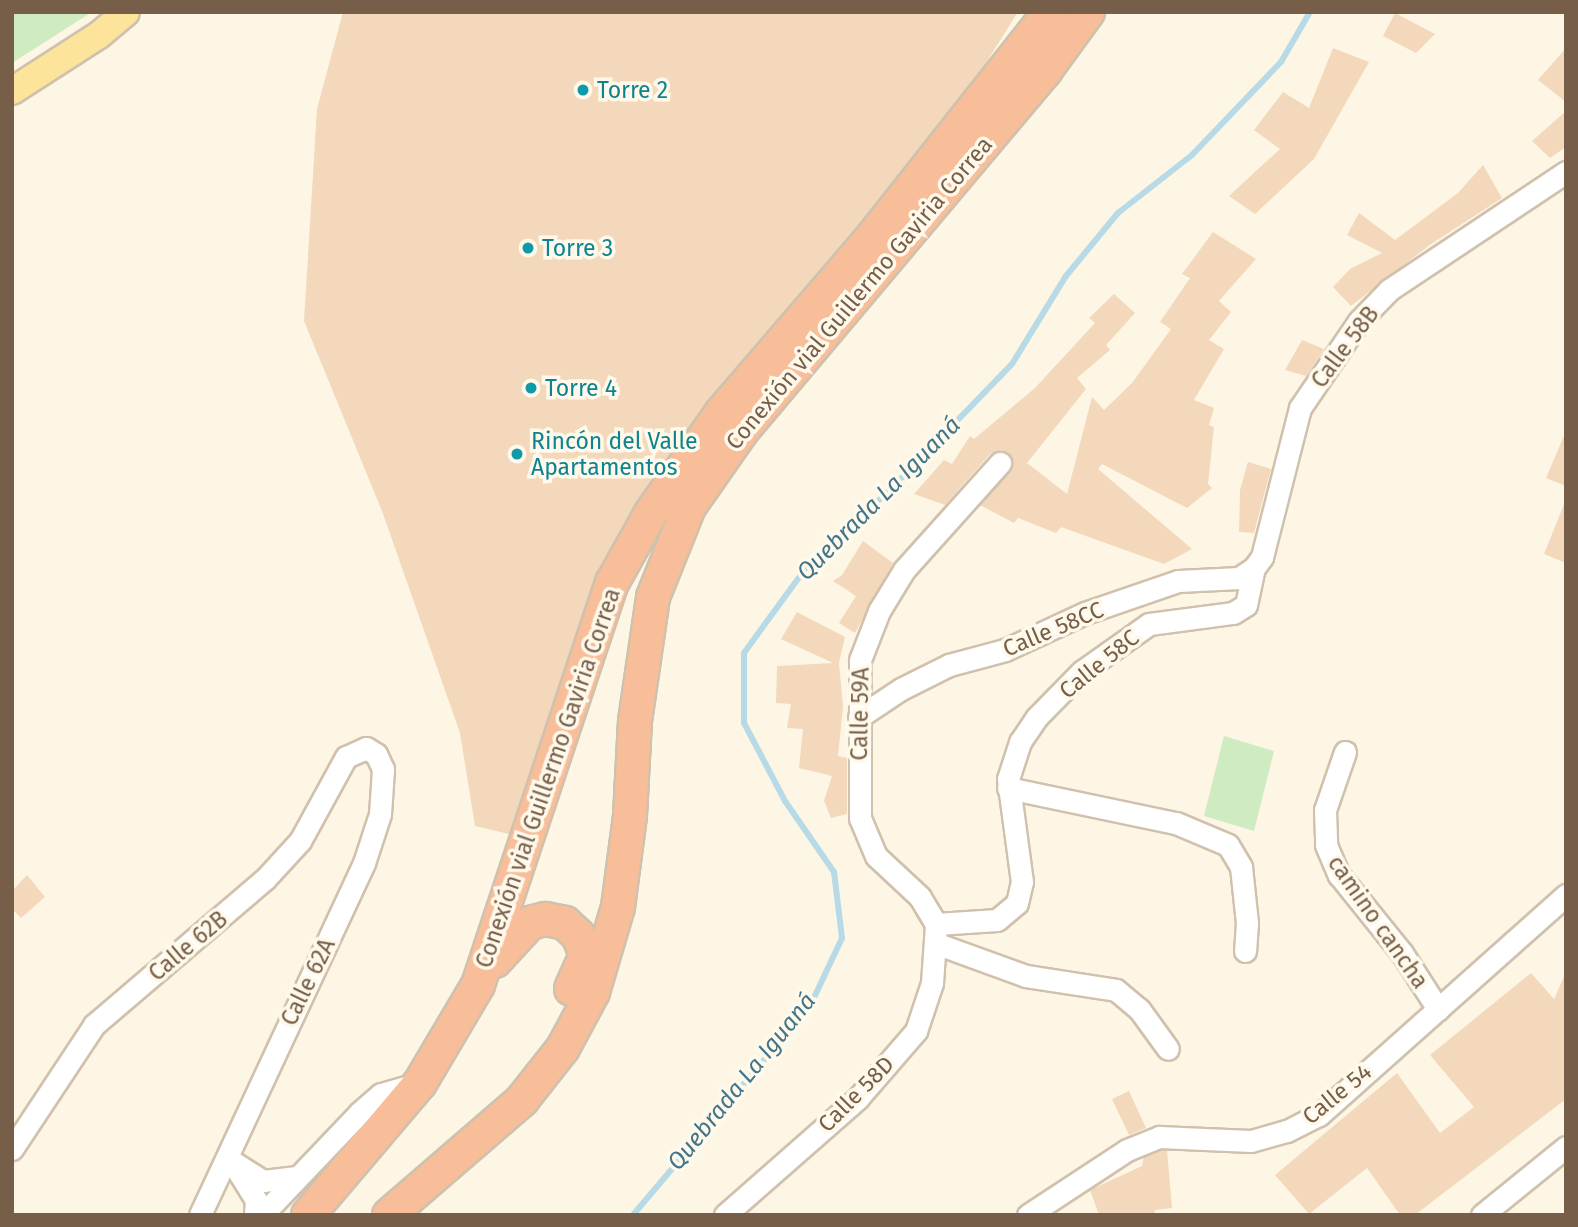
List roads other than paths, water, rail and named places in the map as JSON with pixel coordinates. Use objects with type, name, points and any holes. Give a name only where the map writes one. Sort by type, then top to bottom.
[{"type":"highway","name":"Conexión vial Guillermo Gaviria Correa","points":[[308,1215],[419,1083],[478,985],[612,583],[651,513],[721,413],[873,236],[1050,12]]},
{"type":"highway","name":"Conexión vial Guillermo Gaviria Correa","points":[[389,1215],[502,1121],[548,1070],[568,1040],[593,992],[618,907],[630,816],[635,721],[653,597],[688,507],[741,431],[1045,71],[1088,12]]},
{"type":"highway","points":[[478,985],[509,942],[530,923],[545,919],[565,923],[578,935],[586,955],[566,999],[568,1040]]},
{"type":"main road","points":[[12,91],[99,35],[126,12]]},
{"type":"street","name":"Calle 58B","points":[[1254,568],[1262,557],[1300,408],[1359,321],[1389,290],[1566,172]]},
{"type":"street","name":"Calle 59A","points":[[936,934],[919,897],[876,856],[860,818],[860,660],[879,611],[904,570],[1000,463]]},
{"type":"street","name":"Calle 58CC","points":[[859,717],[901,688],[949,665],[1005,650],[1085,613],[1178,581],[1239,578],[1254,568]]},
{"type":"street","name":"Calle 58C","points":[[936,934],[997,920],[1017,902],[1022,882],[1008,788],[1020,742],[1081,672],[1149,624],[1233,613],[1251,596],[1254,568]]},
{"type":"street","name":"Calle 62B","points":[[12,1149],[94,1025],[265,879],[300,841],[346,757],[366,748]]},
{"type":"street","name":"Calle 62A","points":[[200,1215],[364,863],[380,814],[383,769],[376,754],[366,748]]},
{"type":"street","name":"camino cancha","points":[[1345,752],[1325,810],[1326,845],[1339,875],[1402,953],[1438,1009]]},
{"type":"street","points":[[1008,788],[1176,823],[1228,845],[1241,867],[1247,923],[1245,951]]},
{"type":"street","name":"Calle 54","points":[[1028,1215],[1127,1150],[1151,1140],[1251,1141],[1302,1124],[1319,1115],[1566,895]]},
{"type":"street","points":[[936,934],[1026,976],[1116,990],[1139,1009],[1168,1049]]},
{"type":"street","name":"Calle 58D","points":[[725,1215],[859,1097],[916,1031],[932,983],[936,934]]},
{"type":"street","points":[[262,1215],[295,1177],[381,1094],[419,1083]]},
{"type":"street","points":[[1482,1215],[1566,1147]]},
{"type":"street","points":[[228,1158],[263,1181],[295,1177]]},
{"type":"street","points":[[228,1158],[256,1200],[255,1215]]},
{"type":"waterway","name":"Quebrada La Iguaná","points":[[633,1215],[811,1004],[842,938],[834,872],[785,801],[744,723],[744,653],[810,562],[888,492],[1012,364],[1066,276],[1118,213],[1192,155],[1281,62],[1310,12]]},
{"type":"place","name":"Torre 2","points":[[583,90]]},
{"type":"place","name":"Torre 3","points":[[528,248]]},
{"type":"place","name":"Torre 4","points":[[531,388]]},
{"type":"place","name":"Rincón del Valle Apartamentos","points":[[517,454]]}]
